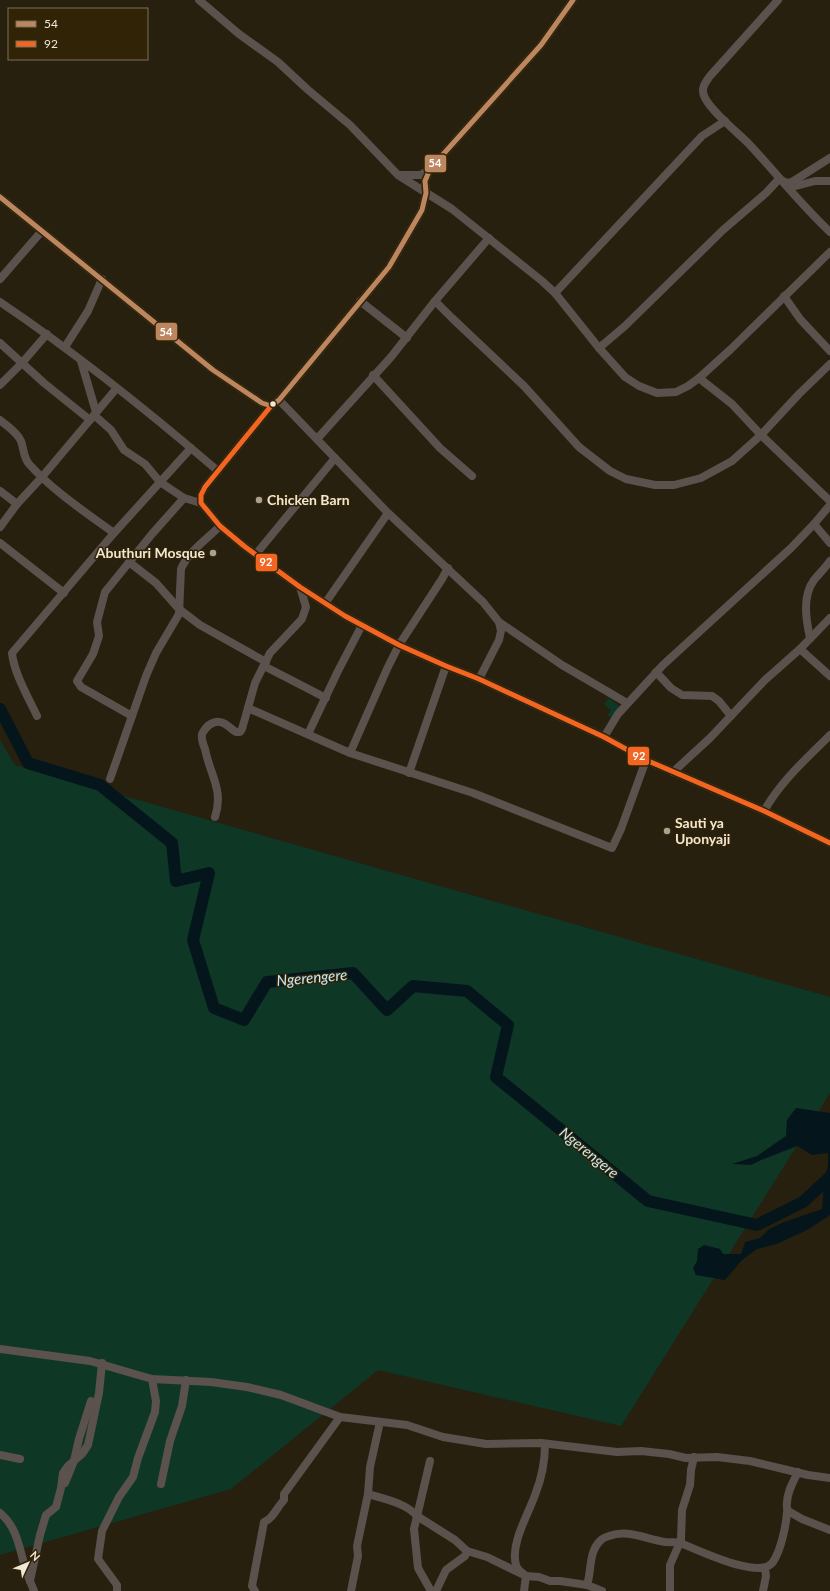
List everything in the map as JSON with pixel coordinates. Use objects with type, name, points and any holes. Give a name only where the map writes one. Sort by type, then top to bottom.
[{"type":"street","points":[[199,0],[239,34],[278,62],[307,89],[350,125],[398,175],[452,209],[520,262],[555,293],[599,348],[625,376],[638,386],[657,393],[676,392],[688,386],[731,349],[830,252]]},
{"type":"street","points":[[398,175],[421,175],[430,169],[541,45],[573,0]]},
{"type":"street","points":[[778,0],[742,38],[704,84],[702,91],[705,99],[725,121],[829,230]]},
{"type":"street","points":[[555,293],[702,136],[725,121]]},
{"type":"street","points":[[779,179],[787,183],[792,182],[830,158]]},
{"type":"street","points":[[201,503],[202,491],[271,406],[279,400],[389,267],[422,210],[426,193],[425,182],[430,169]]},
{"type":"street","points":[[599,348],[620,330],[723,230],[766,193],[779,179]]},
{"type":"street","points":[[789,188],[815,181],[830,180]]},
{"type":"street","points":[[0,197],[41,232],[213,370],[262,403],[271,406]]},
{"type":"street","points":[[0,280],[41,232]]},
{"type":"street","points":[[317,439],[406,338],[435,301],[489,238]]},
{"type":"street","points":[[65,348],[88,311],[102,280]]},
{"type":"street","points":[[784,296],[800,319],[830,351]]},
{"type":"street","points":[[360,301],[406,338]]},
{"type":"street","points":[[435,301],[524,386],[579,446],[610,471],[626,479],[655,485],[674,485],[701,478],[732,461],[761,435],[799,394],[830,364]]},
{"type":"street","points":[[0,302],[47,334],[218,471]]},
{"type":"street","points":[[0,385],[22,363],[47,334]]},
{"type":"street","points":[[0,343],[22,363],[111,430],[124,450],[144,464],[160,482],[184,498],[201,503],[220,526],[300,587],[346,616],[400,645],[479,679],[604,737],[646,760],[764,811],[830,843]]},
{"type":"street","points":[[81,361],[94,416]]},
{"type":"street","points":[[373,375],[440,448],[472,476]]},
{"type":"street","points":[[699,378],[732,404],[761,435],[830,501]]},
{"type":"street","points":[[0,527],[17,504],[42,477],[116,389]]},
{"type":"street","points":[[279,400],[388,513],[483,602],[499,622],[562,665],[627,703]]},
{"type":"street","points":[[0,420],[18,436],[21,441],[26,460],[42,477],[73,503],[114,533]]},
{"type":"street","points":[[37,716],[18,673],[12,653],[114,533],[191,448]]},
{"type":"street","points":[[256,554],[335,458]]},
{"type":"street","points":[[0,491],[17,504]]},
{"type":"street","points":[[132,716],[81,688],[77,681],[92,654],[99,636],[97,622],[105,592],[152,534],[184,498]]},
{"type":"street","points":[[604,737],[618,714],[656,672],[814,524],[830,505]]},
{"type":"street","points":[[326,602],[388,513]]},
{"type":"street","points":[[814,524],[830,543]]},
{"type":"street","points":[[110,779],[146,676],[156,653],[179,614],[181,569],[198,547],[220,526]]},
{"type":"street","points":[[0,543],[64,593]]},
{"type":"street","points":[[129,562],[156,583],[179,609],[200,625],[326,698]]},
{"type":"street","points":[[810,638],[806,608],[807,593],[813,581],[830,562]]},
{"type":"street","points":[[350,753],[387,669],[400,645],[448,568]]},
{"type":"street","points":[[215,817],[219,803],[219,794],[206,754],[202,734],[208,726],[216,722],[222,722],[236,732],[240,732],[256,683],[270,653],[302,619],[306,607],[300,587]]},
{"type":"street","points":[[673,772],[710,738],[765,680],[800,649],[830,618]]},
{"type":"street","points":[[479,679],[499,640],[501,631],[499,622]]},
{"type":"street","points":[[308,734],[338,670],[362,625]]},
{"type":"street","points":[[800,649],[830,676]]},
{"type":"street","points":[[409,772],[446,666]]},
{"type":"street","points":[[656,672],[671,688],[682,695],[712,696],[719,701],[731,716]]},
{"type":"street","points":[[248,708],[350,753],[473,793],[612,848],[621,829],[646,760]]},
{"type":"street","points":[[764,811],[773,795],[784,782],[830,735]]},
{"type":"street","points":[[0,1349],[72,1357],[102,1363],[119,1370],[152,1379],[229,1383],[281,1395],[340,1417],[407,1424],[443,1437],[486,1444],[545,1444],[617,1452],[641,1451],[669,1454],[686,1458],[717,1457],[750,1461],[830,1478]]},
{"type":"street","points":[[30,1581],[46,1515],[56,1507],[63,1473],[86,1450],[91,1433],[102,1363]]},
{"type":"street","points":[[117,1591],[117,1585],[98,1559],[98,1550],[102,1531],[119,1497],[133,1477],[138,1458],[150,1426],[156,1401],[152,1379]]},
{"type":"street","points":[[161,1484],[170,1441],[182,1406],[186,1380]]},
{"type":"street","points":[[255,1591],[252,1586],[264,1522],[271,1519],[278,1506],[284,1500],[284,1494],[340,1417]]},
{"type":"street","points":[[353,1590],[358,1556],[357,1546],[368,1494],[370,1467],[380,1422]]},
{"type":"street","points":[[526,1576],[516,1567],[515,1556],[520,1534],[539,1483],[545,1452],[545,1444]]},
{"type":"street","points":[[0,1455],[20,1459]]},
{"type":"street","points":[[670,1591],[670,1565],[680,1543],[682,1510],[690,1485],[694,1457]]},
{"type":"street","points":[[65,1483],[74,1461]]},
{"type":"street","points":[[430,1461],[414,1530],[418,1568],[431,1591]]},
{"type":"street","points":[[587,1585],[590,1578],[592,1556],[601,1539],[622,1533],[634,1534],[665,1542],[680,1543],[712,1557],[755,1568],[765,1568],[774,1561],[783,1536],[788,1510],[786,1503],[798,1472]]},
{"type":"street","points":[[368,1494],[403,1505],[417,1516],[455,1540],[467,1550],[487,1557],[526,1576],[539,1577],[550,1581],[587,1585],[602,1591]]},
{"type":"street","points":[[788,1510],[802,1519],[830,1530]]},
{"type":"street","points":[[0,1513],[11,1525],[16,1535],[25,1569],[34,1591]]},
{"type":"street","points":[[436,1591],[446,1570],[465,1556],[467,1550]]},
{"type":"street","points":[[763,1591],[766,1576],[765,1568]]},
{"type":"street","points":[[524,1591],[526,1576]]},
{"type":"green space","points":[[609,698],[620,707],[611,718],[607,715],[611,710],[604,704]]},
{"type":"green space","points":[[0,740],[15,765],[830,997],[830,1093],[621,1426],[378,1370],[231,1489],[0,1555]]},
{"type":"shaded area","points":[[796,1108],[830,1113],[830,1215],[809,1229],[777,1244],[757,1249],[742,1260],[725,1280],[696,1275],[693,1268],[697,1261],[698,1249],[704,1245],[720,1249],[723,1254],[741,1254],[745,1242],[760,1238],[769,1229],[784,1222],[822,1209],[824,1183],[828,1165],[828,1153],[812,1155],[797,1146],[751,1165],[732,1164],[757,1156],[786,1136],[787,1120]]},
{"type":"waterway","name":"Ngerengere","points":[[0,709],[28,763],[100,785],[172,843],[176,881],[209,873],[193,940],[214,1008],[244,1020],[267,982],[353,973],[387,1010],[413,986],[467,991],[508,1025],[496,1077],[648,1201],[757,1225],[803,1202],[830,1177]]},
{"type":"transit line","name":"54","points":[[0,197],[213,370],[262,403],[271,406],[279,400],[389,267],[422,210],[426,193],[425,181],[430,169],[541,45],[573,0]]},
{"type":"transit line","name":"92","points":[[271,406],[205,487],[201,495],[201,503],[220,526],[244,546],[300,587],[345,616],[399,645],[479,679],[604,737],[646,760],[764,811],[830,843]]},
{"type":"place","name":"Chicken Barn","points":[[259,500]]},
{"type":"place","name":"Abuthuri Mosque","points":[[213,553]]},
{"type":"place","name":"Sauti ya Uponyaji","points":[[667,831]]}]
